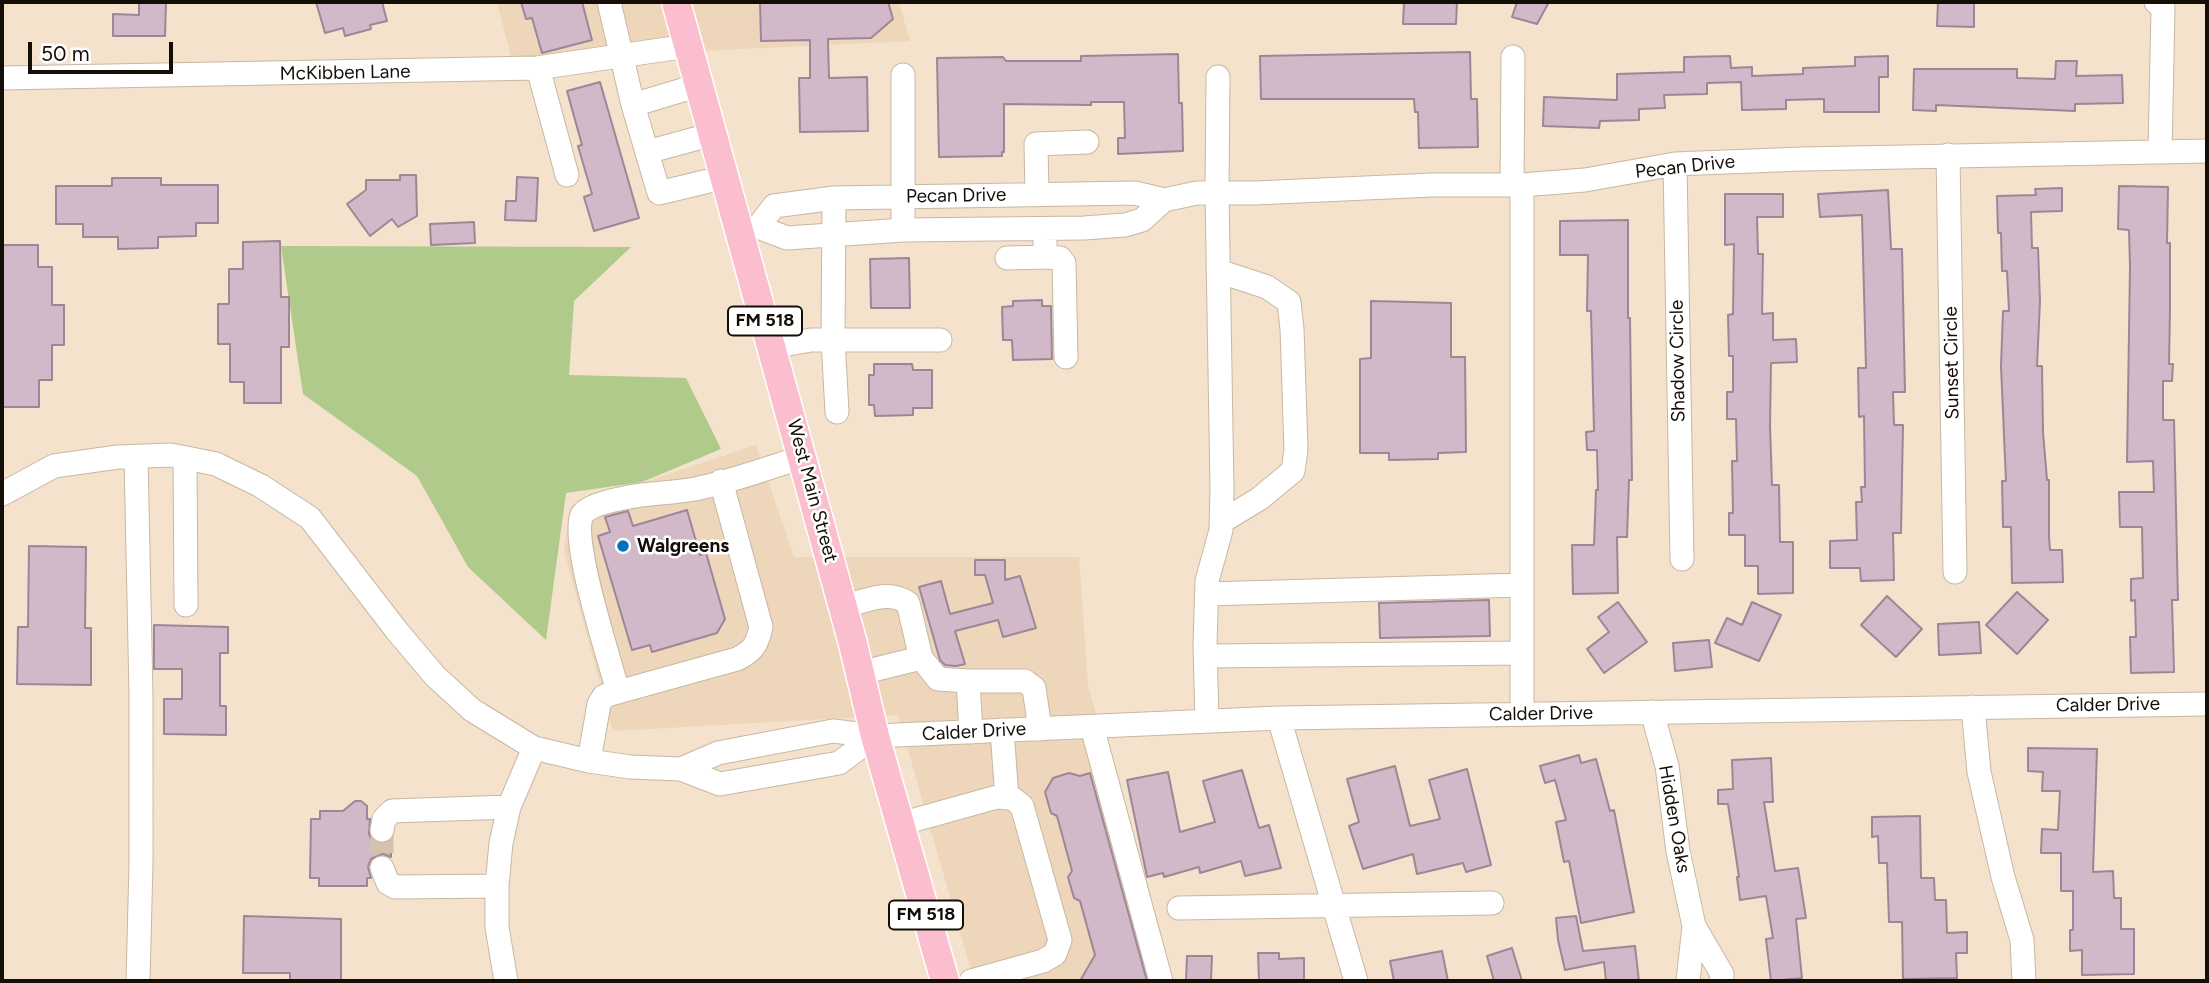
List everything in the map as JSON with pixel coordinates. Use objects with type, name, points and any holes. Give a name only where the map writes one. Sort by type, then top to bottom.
[{"type":"main road","name":"West Main Street","points":[[676,2],[725,177],[750,230],[772,347],[844,607],[875,736],[945,981]]},
{"type":"street","points":[[609,2],[633,105],[659,193],[725,177]]},
{"type":"street","points":[[2157,2],[2163,8],[2160,152]]},
{"type":"street","name":"McKibben Lane","points":[[2,78],[538,68],[688,46]]},
{"type":"street","points":[[1513,58],[1517,185],[1522,715]]},
{"type":"street","points":[[538,68],[567,175]]},
{"type":"street","points":[[903,75],[903,230]]},
{"type":"street","points":[[1207,721],[1207,581],[1221,530],[1218,77]]},
{"type":"street","points":[[633,105],[699,86]]},
{"type":"street","points":[[647,152],[713,134]]},
{"type":"street","points":[[1037,194],[1036,144],[1087,142]]},
{"type":"street","name":"Pecan Drive","points":[[750,230],[774,206],[834,198],[1135,193],[1164,200],[1197,193],[1432,185],[1517,185],[1585,180],[1675,164],[1948,155],[2207,151]]},
{"type":"street","name":"Sunset Circle","points":[[1948,155],[1955,572]]},
{"type":"street","name":"Shadow Circle","points":[[1675,164],[1682,558]]},
{"type":"street","points":[[834,198],[833,340],[837,412]]},
{"type":"street","name":"Pecan Drive","points":[[750,230],[787,238],[903,230],[1125,225],[1142,220],[1164,200]]},
{"type":"street","points":[[1045,228],[1045,257]]},
{"type":"street","points":[[1007,258],[1060,258],[1064,263],[1066,357]]},
{"type":"street","points":[[1218,271],[1267,287],[1289,302],[1296,450],[1293,471],[1259,499],[1221,522]]},
{"type":"street","points":[[772,347],[793,342],[833,340],[940,340]]},
{"type":"street","points":[[2,494],[54,466],[171,456],[216,464],[250,481],[310,518],[435,676],[472,710],[534,748],[630,767],[681,769],[720,784],[839,763],[875,736]]},
{"type":"street","points":[[136,457],[141,695],[138,981]]},
{"type":"street","points":[[618,692],[584,567],[580,532],[582,514],[600,504],[627,497],[694,489],[803,457]]},
{"type":"street","points":[[185,458],[186,605]]},
{"type":"street","points":[[589,761],[599,704],[604,696],[737,659],[751,652],[757,645],[761,627],[721,481]]},
{"type":"street","points":[[1207,593],[1522,585]]},
{"type":"street","points":[[844,607],[882,596],[898,596],[908,603],[921,659],[938,679],[1025,681],[1034,688],[1040,729]]},
{"type":"street","points":[[1206,656],[1522,653]]},
{"type":"street","points":[[860,673],[921,659]]},
{"type":"street","points":[[968,681],[971,732]]},
{"type":"street","name":"Calder Drive","points":[[681,769],[718,753],[833,731],[875,736],[1279,718],[2207,704]]},
{"type":"street","points":[[1973,708],[1979,772],[2022,940],[2024,981]]},
{"type":"street","name":"Hidden Oaks","points":[[1651,712],[1667,766],[1678,851],[1694,926],[1722,974],[1721,981]]},
{"type":"street","points":[[1279,718],[1356,981]]},
{"type":"street","points":[[1092,727],[1161,981]]},
{"type":"street","points":[[1002,730],[1007,798]]},
{"type":"street","points":[[506,981],[497,927],[501,843],[509,807],[534,748]]},
{"type":"street","points":[[900,824],[997,797],[1012,798],[1022,806],[1060,940],[1055,954],[1043,961],[1004,977],[971,981]]},
{"type":"street","points":[[382,830],[384,819],[392,811],[509,807]]},
{"type":"street","points":[[383,868],[388,883],[395,887],[497,886]]},
{"type":"street","points":[[1179,908],[1492,903]]},
{"type":"street","name":"Hidden Oaks","points":[[1688,981],[1694,926]]},
{"type":"shaded area","points":[[497,2],[899,2],[910,41],[512,60]]},
{"type":"shaded area","points":[[756,445],[794,557],[1079,557],[1088,685],[1169,981],[974,981],[898,715],[613,731],[564,551],[570,507]]},
{"type":"green space","points":[[281,246],[631,247],[574,301],[569,375],[686,378],[721,449],[642,482],[566,493],[546,640],[468,567],[417,476],[303,394]]},
{"type":"building","points":[[139,2],[166,2],[165,36],[113,36],[113,14],[139,15]]},
{"type":"building","points":[[316,2],[382,2],[387,21],[370,25],[371,29],[345,36],[343,28],[325,33]]},
{"type":"building","points":[[521,2],[582,2],[592,40],[542,53],[532,18],[526,19]]},
{"type":"building","points":[[760,2],[888,2],[893,19],[871,38],[828,39],[829,78],[867,77],[868,131],[800,132],[799,78],[810,78],[810,40],[761,41]]},
{"type":"building","points":[[1404,2],[1457,2],[1456,24],[1403,24]]},
{"type":"building","points":[[1517,2],[1549,2],[1537,24],[1512,17]]},
{"type":"building","points":[[1938,2],[1974,2],[1974,27],[1937,26]]},
{"type":"building","points":[[1470,52],[1471,99],[1477,99],[1478,147],[1419,148],[1418,112],[1415,112],[1414,99],[1261,99],[1260,56]]},
{"type":"building","points":[[1178,54],[1183,151],[1118,154],[1118,138],[1125,138],[1124,102],[1091,102],[1091,105],[1004,104],[1002,156],[939,157],[937,58],[1003,57],[1006,61],[1081,61],[1081,56]]},
{"type":"building","points":[[1730,56],[1731,68],[1752,67],[1752,76],[1803,74],[1803,68],[1855,66],[1855,57],[1888,56],[1888,77],[1879,77],[1879,112],[1824,112],[1824,99],[1786,100],[1786,109],[1742,110],[1741,82],[1707,83],[1707,94],[1664,95],[1665,108],[1639,109],[1639,120],[1600,121],[1599,128],[1543,126],[1544,97],[1617,100],[1617,74],[1684,72],[1684,57]]},
{"type":"building","points":[[2056,61],[2077,61],[2076,76],[2122,75],[2123,103],[2075,104],[2075,111],[1936,105],[1936,111],[1913,110],[1914,69],[2017,69],[2017,78],[2055,79]]},
{"type":"building","points":[[600,82],[639,218],[594,231],[584,197],[592,194],[578,146],[582,145],[567,91]]},
{"type":"building","points":[[400,175],[416,175],[417,216],[398,227],[392,219],[370,236],[347,204],[366,190],[366,180],[400,180]]},
{"type":"building","points":[[517,177],[538,178],[536,221],[505,220],[506,201],[516,201]]},
{"type":"building","points":[[112,178],[161,178],[161,185],[218,185],[218,223],[196,223],[196,236],[158,237],[158,248],[118,249],[118,237],[83,237],[83,224],[56,224],[56,186],[112,186]]},
{"type":"building","points":[[2119,186],[2168,187],[2169,364],[2173,364],[2172,381],[2163,381],[2163,420],[2174,420],[2178,600],[2172,600],[2174,672],[2131,673],[2130,637],[2136,637],[2135,600],[2131,601],[2131,579],[2143,578],[2142,527],[2120,527],[2119,492],[2154,492],[2153,461],[2127,462],[2129,230],[2118,229]]},
{"type":"building","points":[[2062,188],[2062,211],[2031,212],[2032,248],[2038,248],[2040,301],[2037,366],[2042,366],[2050,550],[2062,550],[2063,582],[2012,583],[2011,527],[2003,527],[2002,481],[2006,481],[2001,366],[2003,311],[2009,311],[2007,271],[2002,271],[2001,233],[1998,233],[1997,196],[2036,195],[2035,189]]},
{"type":"building","points":[[1888,190],[1891,249],[1902,249],[1905,392],[1893,392],[1894,425],[1903,425],[1901,533],[1893,533],[1894,580],[1861,581],[1860,568],[1830,568],[1830,541],[1857,540],[1856,502],[1862,502],[1861,487],[1865,487],[1864,416],[1859,417],[1858,368],[1866,368],[1862,215],[1820,217],[1818,194]]},
{"type":"building","points":[[1725,194],[1783,194],[1783,217],[1757,217],[1758,254],[1763,254],[1762,314],[1773,313],[1773,340],[1796,339],[1797,362],[1771,363],[1770,426],[1772,485],[1779,485],[1780,542],[1793,542],[1793,593],[1758,594],[1758,566],[1745,566],[1745,535],[1729,535],[1729,513],[1733,513],[1732,461],[1737,461],[1736,419],[1727,419],[1727,392],[1733,392],[1733,356],[1729,356],[1728,315],[1733,314],[1734,244],[1725,245]]},
{"type":"building","points":[[1628,220],[1632,480],[1629,480],[1627,537],[1617,537],[1618,593],[1573,594],[1572,545],[1594,545],[1598,490],[1597,450],[1587,450],[1586,432],[1594,431],[1591,311],[1587,311],[1588,255],[1560,255],[1560,221]]},
{"type":"building","points":[[474,222],[475,243],[431,245],[430,224]]},
{"type":"building","points":[[280,241],[281,297],[289,297],[289,347],[281,347],[281,403],[244,403],[244,382],[230,382],[230,344],[218,344],[218,304],[229,304],[229,269],[243,269],[243,242]]},
{"type":"building","points":[[2,245],[38,245],[38,267],[52,267],[52,305],[64,305],[64,345],[52,345],[52,380],[39,380],[39,407],[2,407]]},
{"type":"building","points":[[909,258],[910,308],[871,308],[870,259]]},
{"type":"building","points":[[1042,300],[1042,306],[1051,306],[1052,359],[1013,360],[1012,340],[1003,340],[1002,307],[1013,306],[1013,301]]},
{"type":"building","points":[[1371,301],[1451,303],[1451,357],[1465,357],[1466,452],[1438,453],[1438,459],[1389,460],[1389,453],[1360,453],[1360,359],[1371,358]]},
{"type":"building","points":[[874,364],[912,364],[913,370],[932,370],[932,408],[913,408],[913,415],[875,416],[874,405],[869,405],[869,375],[874,375]]},
{"type":"building","name":"Walgreens","points":[[687,510],[700,555],[706,553],[725,619],[717,633],[652,652],[650,645],[632,650],[598,536],[610,532],[605,517],[628,511],[633,526]]},
{"type":"building","points":[[29,546],[86,547],[85,628],[91,628],[91,685],[17,684],[18,627],[28,627]]},
{"type":"building","points":[[975,560],[1005,560],[1005,580],[1020,576],[1036,628],[1003,637],[998,620],[955,631],[965,664],[945,665],[940,660],[919,587],[941,581],[950,614],[993,603],[985,575],[975,575]]},
{"type":"building","points":[[2017,592],[2048,620],[2017,654],[1986,625]]},
{"type":"building","points":[[1887,596],[1922,629],[1896,657],[1861,625]]},
{"type":"building","points":[[1489,600],[1490,636],[1380,638],[1379,603]]},
{"type":"building","points":[[1618,602],[1647,642],[1604,673],[1587,649],[1609,632],[1598,617]]},
{"type":"building","points":[[1752,602],[1781,615],[1759,661],[1715,643],[1727,618],[1742,625]]},
{"type":"building","points":[[1979,622],[1981,653],[1939,655],[1938,624]]},
{"type":"building","points":[[154,625],[228,627],[228,653],[220,653],[220,706],[226,706],[226,735],[164,734],[164,699],[182,699],[182,669],[154,669]]},
{"type":"building","points":[[1709,640],[1712,667],[1675,671],[1673,643]]},
{"type":"building","points":[[2028,748],[2097,749],[2093,872],[2113,871],[2114,898],[2121,898],[2121,929],[2134,929],[2134,974],[2082,975],[2082,950],[2070,951],[2073,891],[2061,891],[2061,853],[2041,853],[2042,829],[2058,830],[2060,791],[2042,791],[2043,772],[2028,771]]},
{"type":"building","points":[[1579,755],[1581,763],[1596,759],[1610,811],[1614,810],[1634,912],[1581,923],[1569,861],[1564,862],[1556,822],[1566,820],[1555,780],[1545,783],[1540,766]]},
{"type":"building","points":[[1771,758],[1773,802],[1764,802],[1775,871],[1798,868],[1806,918],[1796,919],[1802,978],[1771,981],[1766,939],[1773,938],[1766,896],[1740,900],[1728,804],[1718,804],[1718,790],[1733,789],[1732,760]]},
{"type":"building","points":[[1395,766],[1410,826],[1440,819],[1429,780],[1467,769],[1491,865],[1466,872],[1463,863],[1417,874],[1413,854],[1363,869],[1349,826],[1359,822],[1347,779]]},
{"type":"building","points":[[1242,770],[1259,828],[1269,825],[1281,868],[1245,876],[1241,861],[1200,873],[1199,867],[1164,877],[1163,873],[1147,877],[1127,780],[1168,772],[1180,832],[1215,822],[1203,781]]},
{"type":"building","points":[[1069,773],[1080,776],[1090,773],[1147,981],[1080,981],[1095,955],[1080,901],[1074,898],[1068,877],[1072,871],[1057,816],[1051,813],[1045,792],[1053,778]]},
{"type":"building","points":[[355,801],[361,801],[367,806],[372,840],[380,844],[391,840],[391,857],[383,854],[371,859],[368,867],[371,878],[367,878],[367,886],[319,886],[319,878],[310,878],[311,819],[320,819],[320,811],[343,811]]},
{"type":"building","points":[[1920,816],[1921,878],[1934,878],[1935,900],[1946,900],[1947,933],[1967,932],[1967,953],[1956,953],[1957,978],[1903,979],[1902,922],[1889,922],[1887,863],[1879,863],[1878,836],[1872,837],[1872,817]]},
{"type":"building","points":[[244,916],[341,919],[341,981],[290,981],[290,973],[243,973]]},
{"type":"building","points":[[1576,916],[1583,951],[1635,946],[1639,981],[1606,981],[1604,962],[1565,970],[1556,918]]},
{"type":"building","points":[[1512,948],[1522,981],[1494,981],[1487,956]]},
{"type":"building","points":[[1442,951],[1448,981],[1394,981],[1390,961]]},
{"type":"building","points":[[1258,953],[1279,953],[1279,959],[1304,958],[1304,981],[1259,981]]},
{"type":"building","points":[[1187,956],[1212,956],[1211,981],[1186,981]]},
{"type":"tunnel","points":[[382,830],[382,868]]},
{"type":"place","name":"Walgreens","points":[[623,546]]}]
